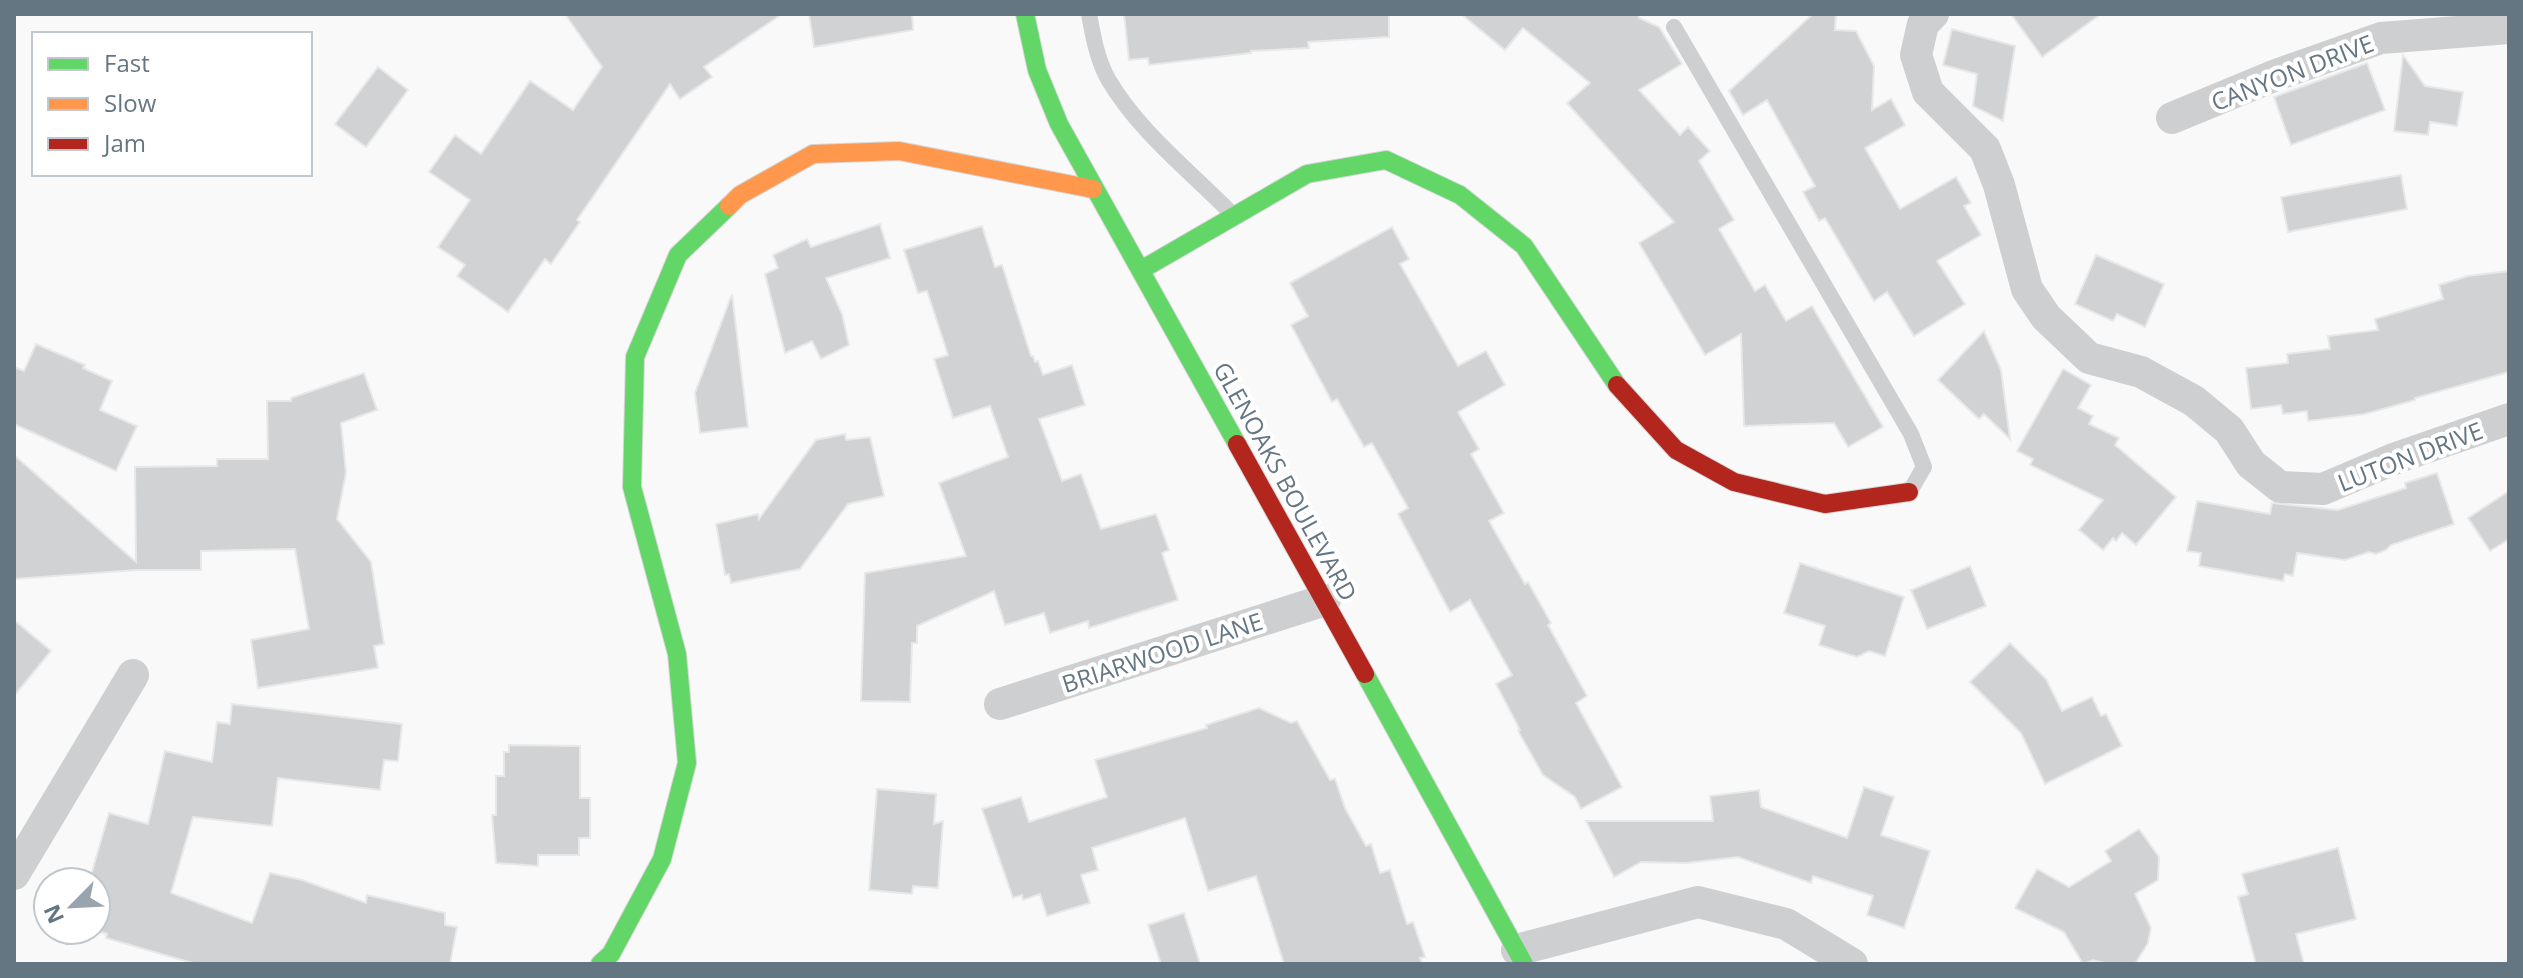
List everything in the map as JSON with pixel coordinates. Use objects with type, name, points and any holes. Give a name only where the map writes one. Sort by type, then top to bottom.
[{"type":"street","name":"GLENOAKS BOULEVARD","points":[[1025,14],[1037,70],[1059,124],[1093,189],[1325,600],[1521,957]]},
{"type":"street","name":"LUTON DRIVE","points":[[1933,14],[1923,24],[1916,55],[1928,92],[1985,149],[1999,185],[2027,289],[2046,317],[2089,358],[2141,372],[2194,401],[2229,430],[2251,464],[2280,487],[2323,489],[2396,458],[2509,419]]},
{"type":"street","name":"CANYON DRIVE","points":[[2172,118],[2276,75],[2381,38],[2509,28]]},
{"type":"street","points":[[600,964],[611,954],[662,859],[687,763],[677,654],[632,487],[635,357],[678,255],[740,195],[813,154],[899,151],[1093,189]]},
{"type":"street","points":[[1141,270],[1307,174],[1386,160],[1460,195],[1524,246],[1618,387],[1676,450],[1734,482],[1825,504],[1909,492]]},
{"type":"street","name":"BRIARWOOD LANE","points":[[1000,704],[1325,600]]},
{"type":"street","points":[[14,874],[133,675]]},
{"type":"street","points":[[1521,957],[1698,902],[1786,924],[1852,964]]},
{"type":"lane","points":[[1089,14],[1096,48],[1107,77],[1136,120],[1234,216]]},
{"type":"lane","points":[[1674,27],[1911,434],[1924,467],[1909,492]]},
{"type":"building","points":[[565,14],[782,14],[704,67],[712,77],[680,99],[670,84],[577,220],[580,222],[551,264],[545,259],[508,312],[457,276],[465,265],[438,247],[470,200],[429,172],[455,135],[481,154],[530,81],[573,110],[602,67]]},
{"type":"building","points":[[809,14],[912,14],[913,30],[814,47]]},
{"type":"building","points":[[1124,14],[1389,14],[1389,37],[1308,42],[1309,48],[1251,51],[1149,65],[1148,58],[1129,60]]},
{"type":"building","points":[[1461,14],[1638,14],[1639,18],[1659,27],[1682,64],[1639,90],[1680,135],[1688,127],[1710,151],[1699,161],[1734,220],[1719,229],[1755,291],[1765,285],[1786,321],[1812,306],[1883,427],[1848,447],[1834,423],[1744,426],[1741,334],[1705,355],[1639,243],[1674,222],[1567,103],[1590,83],[1523,28],[1505,50]]},
{"type":"building","points":[[1813,14],[1836,14],[1835,30],[1856,31],[1874,66],[1872,110],[1891,99],[1905,125],[1865,148],[1900,209],[1956,177],[1971,203],[1964,206],[1981,235],[1937,261],[1965,304],[1914,336],[1887,292],[1874,301],[1825,218],[1819,221],[1803,192],[1815,186],[1767,100],[1743,115],[1729,91]]},
{"type":"building","points":[[2011,14],[2101,14],[2042,57]]},
{"type":"building","points":[[1952,29],[2015,46],[2003,121],[1973,106],[1977,74],[1943,65]]},
{"type":"building","points":[[2403,55],[2425,86],[2463,92],[2457,126],[2430,122],[2428,135],[2394,131]]},
{"type":"building","points":[[2367,63],[2385,110],[2291,145],[2274,97]]},
{"type":"building","points":[[378,67],[408,90],[366,147],[335,124]]},
{"type":"building","points":[[2401,175],[2407,209],[2288,232],[2281,197]]},
{"type":"building","points":[[880,224],[890,258],[826,278],[842,314],[849,345],[821,359],[812,341],[785,353],[765,274],[778,268],[773,255],[807,239],[811,247]]},
{"type":"building","points":[[982,226],[995,267],[1002,265],[1031,356],[1035,362],[1038,361],[1043,375],[1072,365],[1085,405],[1039,419],[1062,481],[1081,474],[1101,529],[1156,514],[1169,550],[1162,553],[1178,600],[1089,628],[1088,621],[1050,633],[1044,613],[1005,625],[994,591],[917,626],[917,643],[912,643],[910,702],[861,701],[865,573],[966,556],[939,483],[1008,457],[990,406],[953,418],[934,359],[948,355],[927,291],[918,293],[904,250]]},
{"type":"building","points":[[1392,227],[1409,259],[1400,264],[1458,366],[1486,351],[1505,385],[1458,412],[1479,449],[1471,454],[1504,513],[1489,521],[1551,623],[1548,625],[1587,696],[1576,703],[1622,787],[1581,809],[1575,797],[1543,775],[1496,684],[1512,675],[1470,600],[1450,612],[1398,514],[1408,508],[1372,443],[1364,447],[1337,399],[1332,402],[1291,325],[1308,316],[1290,283]]},
{"type":"building","points":[[2096,255],[2164,284],[2145,327],[2117,314],[2113,321],[2075,304]]},
{"type":"building","points":[[2509,271],[2509,372],[2365,414],[2308,421],[2307,411],[2283,414],[2281,405],[2251,409],[2246,368],[2288,363],[2287,354],[2330,349],[2328,336],[2378,330],[2375,319],[2443,299],[2439,285],[2468,276]]},
{"type":"building","points":[[732,294],[748,427],[700,433],[695,393]]},
{"type":"building","points":[[1984,331],[2001,370],[2010,439],[1984,414],[1979,419],[1938,380]]},
{"type":"building","points":[[36,344],[85,365],[83,368],[112,381],[100,410],[137,426],[116,471],[14,424],[14,367],[24,371]]},
{"type":"building","points":[[2063,369],[2091,385],[2078,408],[2093,416],[2089,424],[2119,438],[2115,445],[2176,497],[2136,545],[2122,533],[2103,550],[2079,530],[2103,500],[2030,465],[2033,459],[2017,451]]},
{"type":"building","points":[[364,373],[377,410],[341,423],[346,473],[337,519],[371,562],[384,644],[374,646],[378,668],[258,688],[251,640],[309,629],[295,549],[201,551],[201,570],[136,570],[14,579],[14,455],[136,562],[135,467],[217,466],[217,459],[268,459],[267,401],[291,401],[291,398]]},
{"type":"building","points":[[845,434],[846,440],[870,437],[884,496],[848,504],[800,569],[731,583],[729,574],[725,575],[716,524],[758,514],[759,519],[816,440]]},
{"type":"building","points":[[2437,473],[2454,524],[2391,545],[2376,554],[2369,552],[2345,560],[2297,553],[2293,576],[2285,574],[2283,581],[2199,566],[2201,553],[2187,551],[2197,501],[2270,514],[2272,503],[2338,510],[2406,488],[2405,483]]},
{"type":"building","points":[[2509,491],[2509,539],[2490,551],[2468,518]]},
{"type":"building","points":[[1800,563],[1904,597],[1885,656],[1869,651],[1857,657],[1819,645],[1825,626],[1784,613]]},
{"type":"building","points":[[1970,566],[1986,606],[1927,629],[1911,590]]},
{"type":"building","points":[[14,620],[51,651],[14,696]]},
{"type":"building","points":[[2010,643],[2046,679],[2062,711],[2092,697],[2101,716],[2106,714],[2122,746],[2045,784],[2021,733],[1970,682]]},
{"type":"building","points":[[232,704],[402,724],[398,761],[384,760],[380,790],[278,778],[272,826],[193,817],[171,893],[252,923],[270,873],[302,880],[366,903],[367,895],[445,913],[445,925],[457,927],[450,964],[196,964],[112,940],[112,866],[94,866],[109,813],[148,824],[165,751],[212,762],[217,722],[230,724]]},
{"type":"building","points":[[1259,708],[1291,723],[1297,721],[1330,780],[1335,779],[1345,808],[1366,846],[1371,844],[1380,873],[1390,870],[1407,924],[1413,922],[1425,957],[1420,958],[1422,964],[1284,964],[1256,876],[1208,891],[1185,818],[1092,848],[1098,870],[1081,875],[1090,903],[1047,916],[1040,894],[1023,900],[1022,895],[1013,898],[982,809],[1021,797],[1029,822],[1107,797],[1095,760],[1207,728],[1206,725]]},
{"type":"building","points":[[509,745],[580,746],[580,798],[590,798],[590,838],[579,838],[579,855],[538,855],[538,866],[496,863],[492,815],[496,815],[496,776],[504,776],[504,752],[509,752]]},
{"type":"building","points":[[1864,787],[1894,797],[1881,835],[1930,851],[1904,928],[1867,915],[1873,896],[1813,876],[1811,883],[1738,857],[1686,863],[1641,862],[1614,877],[1586,821],[1713,821],[1710,796],[1759,790],[1761,807],[1847,838]]},
{"type":"building","points":[[877,789],[936,794],[934,824],[943,821],[938,888],[913,886],[912,894],[869,890]]},
{"type":"building","points":[[2139,829],[2159,857],[2158,880],[2135,894],[2151,928],[2148,943],[2135,964],[2108,964],[2093,960],[2083,964],[2064,932],[2015,908],[2037,869],[2069,887],[2111,861],[2105,851]]},
{"type":"building","points":[[2338,848],[2356,919],[2296,934],[2304,964],[2256,964],[2238,897],[2248,894],[2242,874]]},
{"type":"building","points":[[1184,913],[1200,964],[1161,964],[1148,925]]},
{"type":"traffic: fast","points":[[1025,14],[1037,70],[1059,124],[1237,444]]},
{"type":"traffic: fast","points":[[1141,270],[1307,174],[1386,160],[1460,195],[1524,246],[1617,385]]},
{"type":"traffic: fast","points":[[600,964],[611,954],[662,859],[687,763],[677,654],[632,487],[635,357],[678,255],[729,206]]},
{"type":"traffic: fast","points":[[1365,674],[1524,964]]},
{"type":"traffic: slow","points":[[729,206],[740,195],[813,154],[899,151],[1093,189]]},
{"type":"traffic: jam","points":[[1617,385],[1676,450],[1734,482],[1825,504],[1909,492]]},
{"type":"traffic: jam","points":[[1237,444],[1365,674]]}]
